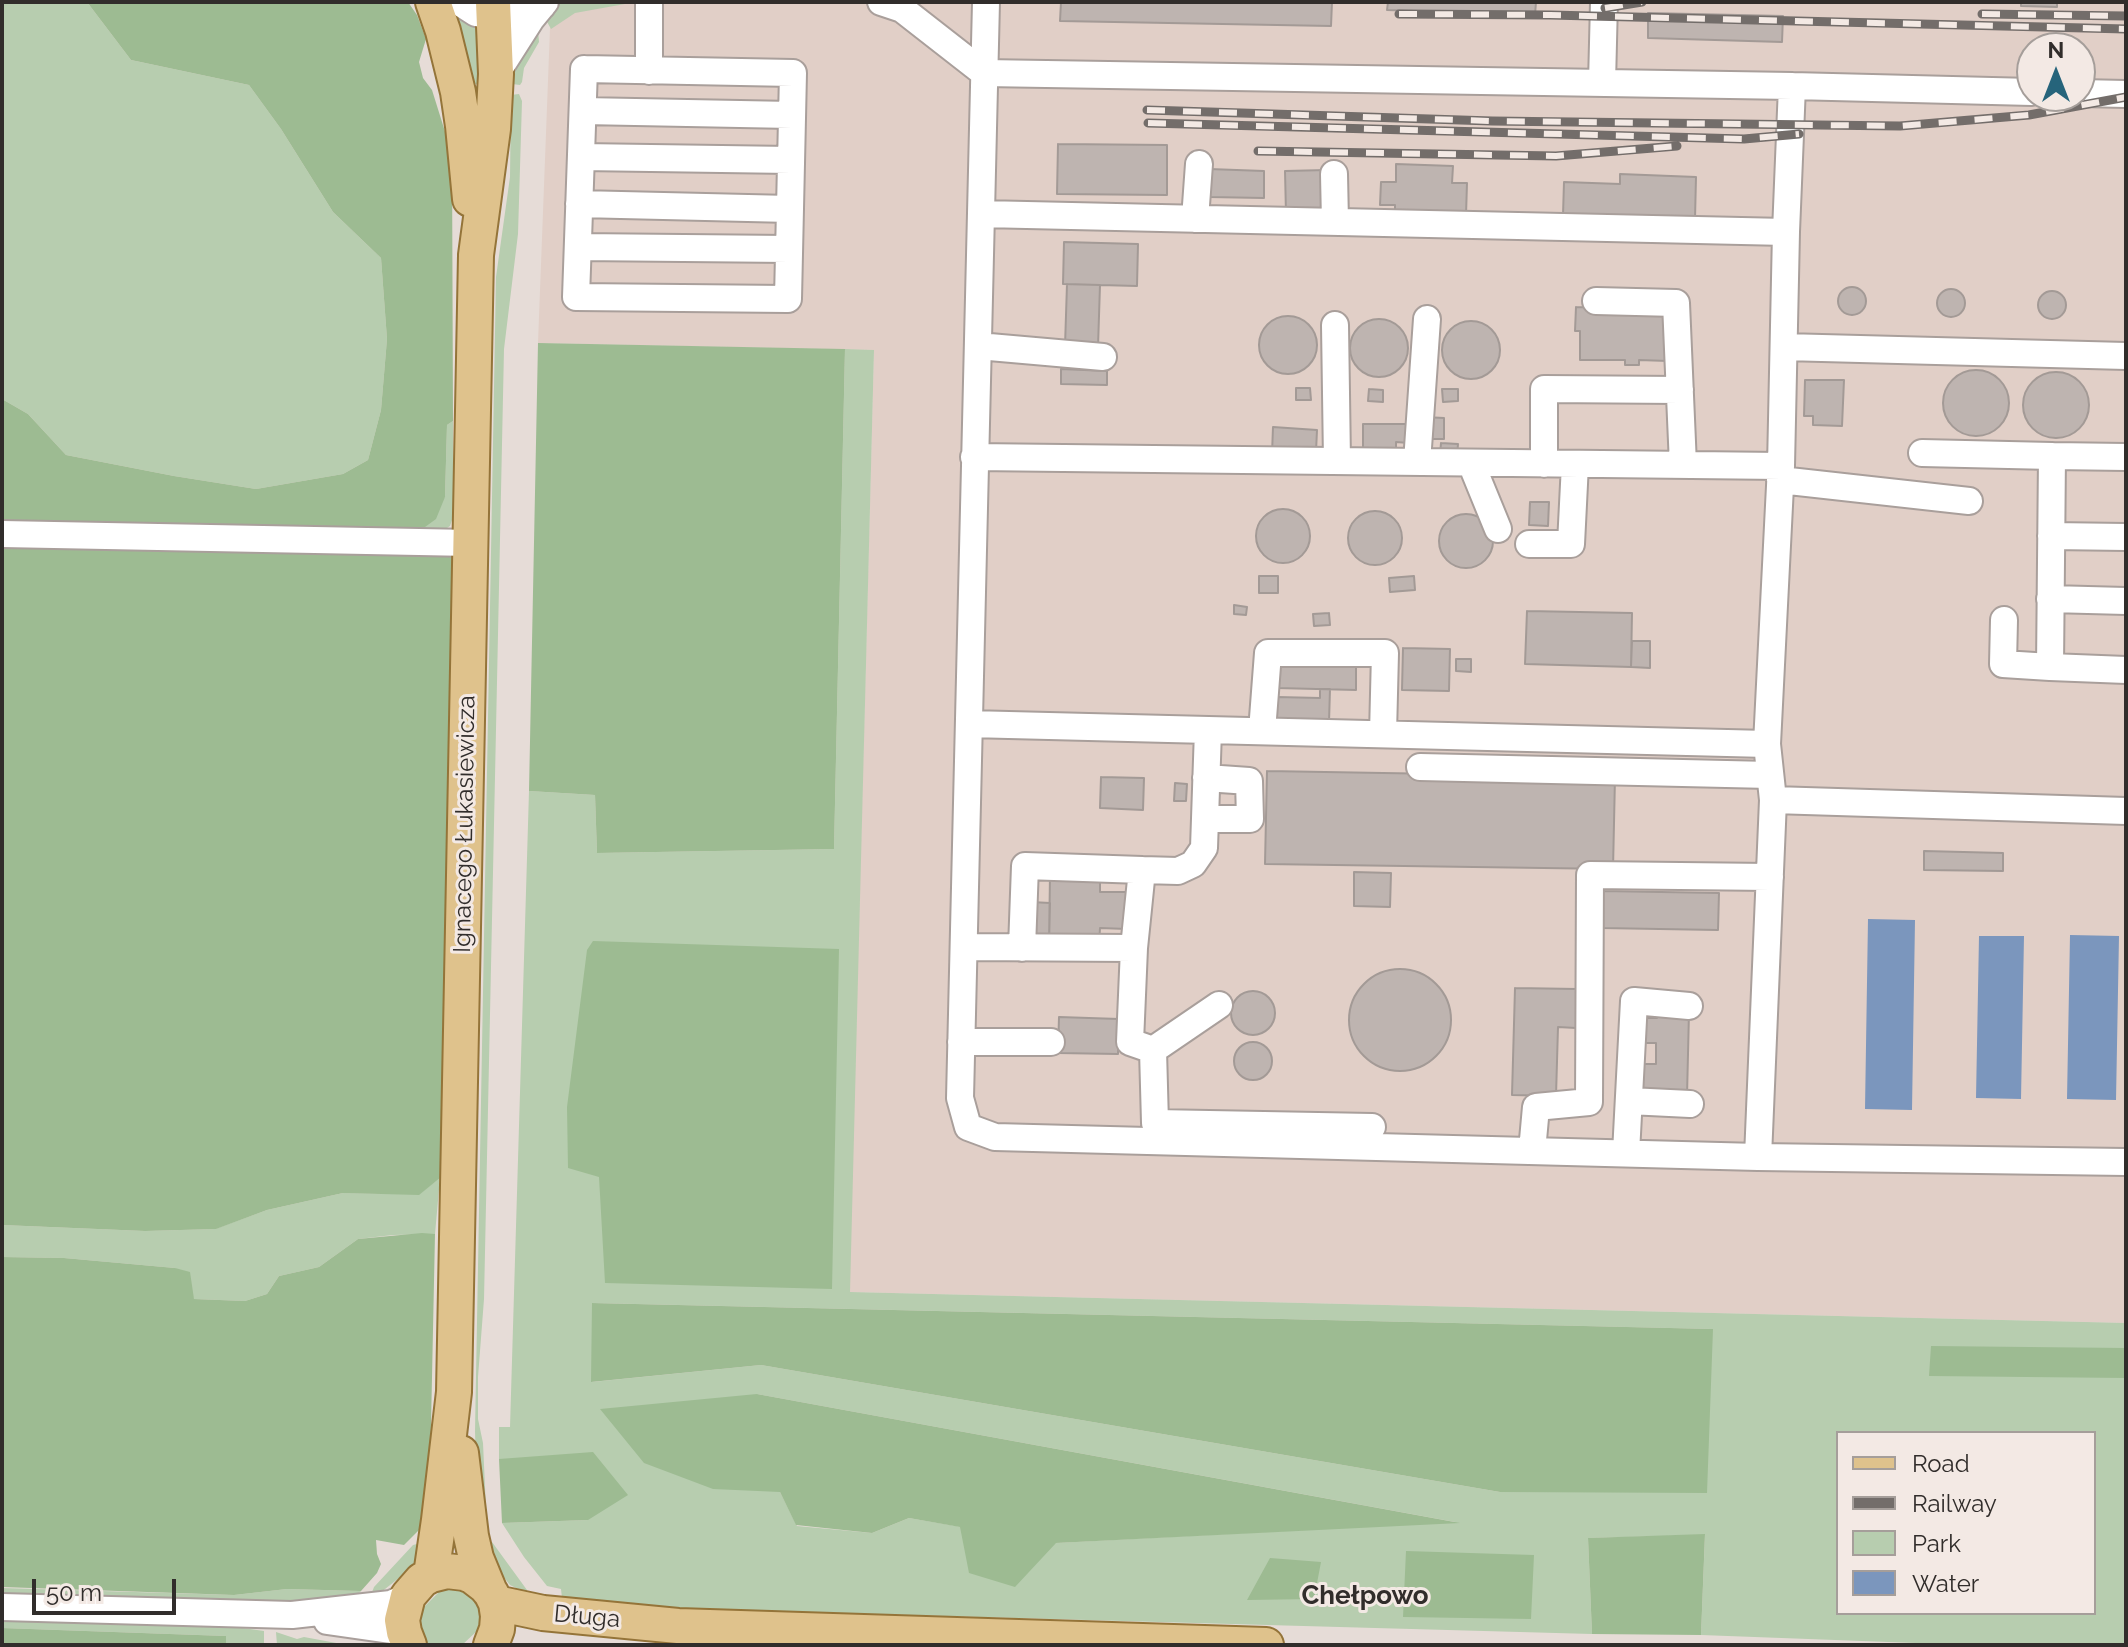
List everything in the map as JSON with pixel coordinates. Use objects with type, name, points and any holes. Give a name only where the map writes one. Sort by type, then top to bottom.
[{"type":"main road","name":"Ignacego Łukasiewicza","points":[[433,2],[458,92],[476,255]]},
{"type":"main road","name":"Ignacego Łukasiewicza","points":[[406,1638],[402,1620],[419,1586],[439,1520],[454,1392],[476,255],[493,129],[496,74],[493,9]]},
{"type":"main road","name":"Ignacego Łukasiewicza","points":[[454,1392],[471,1536],[493,1619]]},
{"type":"main road","points":[[419,1586],[447,1571],[464,1573],[479,1581],[493,1619]]},
{"type":"main road","name":"Długa","points":[[493,1619],[1266,1645]]},
{"type":"street","points":[[459,2],[476,13],[493,9],[527,11],[543,4]]},
{"type":"street","points":[[649,2],[649,71]]},
{"type":"street","points":[[881,2],[902,9],[984,73],[2016,92]]},
{"type":"street","points":[[986,2],[960,1098],[968,1127],[995,1137],[1758,1157],[2126,1162]]},
{"type":"street","points":[[1602,83],[1604,2]]},
{"type":"street","points":[[496,74],[543,4]]},
{"type":"street","points":[[584,69],[649,71],[793,73],[788,299],[576,297],[584,69]]},
{"type":"street","points":[[1758,1157],[1770,877],[1771,787],[1767,744],[1781,473],[1792,86]]},
{"type":"street","points":[[2096,93],[2126,94]]},
{"type":"street","points":[[583,111],[792,115]]},
{"type":"street","points":[[581,157],[791,160]]},
{"type":"street","points":[[1195,219],[1199,164]]},
{"type":"street","points":[[1334,174],[1335,222]]},
{"type":"street","points":[[579,204],[790,209]]},
{"type":"street","points":[[982,214],[1786,232]]},
{"type":"street","points":[[578,247],[789,249]]},
{"type":"street","points":[[1596,301],[1676,303],[1683,465]]},
{"type":"street","points":[[1417,462],[1427,319]]},
{"type":"street","points":[[1335,325],[1337,461]]},
{"type":"street","points":[[978,346],[1103,357]]},
{"type":"street","points":[[1784,347],[2126,356]]},
{"type":"street","points":[[1544,464],[1544,389],[1680,390]]},
{"type":"street","points":[[1922,453],[2126,457]]},
{"type":"street","points":[[2050,667],[2052,456]]},
{"type":"street","points":[[974,457],[1683,465],[1781,473],[1969,501]]},
{"type":"street","points":[[1471,463],[1498,529]]},
{"type":"street","points":[[1529,544],[1571,544],[1575,464]]},
{"type":"street","points":[[2,534],[471,543]]},
{"type":"street","points":[[2051,536],[2126,537]]},
{"type":"street","points":[[2050,599],[2126,601]]},
{"type":"street","points":[[2004,620],[2003,664],[2126,670]]},
{"type":"street","points":[[1262,731],[1268,653],[1385,653],[1383,734]]},
{"type":"street","points":[[969,724],[1383,734],[1536,725],[1767,744]]},
{"type":"street","points":[[1022,948],[1025,866],[1178,871],[1193,864],[1204,848],[1208,730]]},
{"type":"street","points":[[1420,767],[2126,811]]},
{"type":"street","points":[[1205,819],[1250,819],[1249,781],[1206,778]]},
{"type":"street","points":[[1142,870],[1134,948],[1130,1042],[1153,1050]]},
{"type":"street","points":[[1532,1151],[1536,1107],[1589,1102],[1590,875],[1770,877]]},
{"type":"street","points":[[964,947],[1134,948]]},
{"type":"street","points":[[1626,1153],[1634,1001],[1689,1006]]},
{"type":"street","points":[[1153,1050],[1219,1005]]},
{"type":"street","points":[[961,1042],[1051,1042]]},
{"type":"street","points":[[1153,1050],[1155,1123],[1372,1127]]},
{"type":"street","points":[[1629,1101],[1690,1104]]},
{"type":"street","points":[[2,1607],[292,1615],[391,1604],[419,1586]]},
{"type":"street","points":[[292,1615],[406,1638]]},
{"type":"shaded area","points":[[551,2],[2126,2],[2126,1323],[849,1292],[874,350],[538,343]]},
{"type":"green space","points":[[2,2],[87,2],[131,60],[249,85],[281,129],[333,212],[381,258],[387,339],[381,410],[368,460],[343,474],[256,489],[174,476],[66,455],[28,414],[2,399]]},
{"type":"green space","points":[[87,2],[408,2],[417,15],[426,39],[419,62],[423,78],[432,90],[452,154],[453,421],[447,425],[445,497],[436,519],[425,527],[396,530],[2,521],[2,399],[28,414],[66,455],[256,489],[343,474],[368,460],[381,410],[387,339],[381,258],[333,212],[281,129],[249,85],[131,60]]},
{"type":"green space","points":[[559,2],[636,2],[575,13],[551,29],[545,18]]},
{"type":"green space","points":[[447,8],[481,21],[479,84],[473,84]]},
{"type":"green space","points":[[538,30],[539,42],[524,68],[522,82],[520,85],[512,84],[514,62]]},
{"type":"green space","points":[[519,94],[522,101],[518,234],[504,349],[484,1299],[478,1377],[478,1419],[483,1443],[487,1531],[478,1531],[475,1431],[496,277],[510,177],[511,95]]},
{"type":"green space","points":[[538,343],[845,349],[834,849],[597,853],[595,795],[529,791]]},
{"type":"green space","points":[[845,349],[874,350],[850,1292],[2126,1323],[2126,1645],[1969,1645],[1701,1635],[1705,1535],[1588,1538],[1592,1634],[690,1609],[562,1598],[561,1589],[547,1586],[502,1523],[588,1520],[499,1459],[499,1427],[510,1427],[529,791],[595,795],[597,853],[834,849]],"holes":[[[593,1303],[1713,1329],[1500,1492],[761,1365],[592,1382]],[[757,1394],[1455,1522],[1056,1543],[909,1518],[872,1533],[797,1526],[780,1492]]]},
{"type":"green space","points":[[453,421],[453,517],[450,526],[441,532],[2,529],[2,521],[396,530],[445,497],[447,425]]},
{"type":"green space","points":[[2,546],[452,555],[440,1178],[419,1195],[343,1193],[267,1210],[216,1229],[145,1231],[2,1225]]},
{"type":"green space","points":[[593,941],[839,949],[832,1289],[605,1283],[599,1177],[568,1168],[567,1107],[587,950]]},
{"type":"green space","points":[[440,1178],[435,1234],[358,1239],[319,1267],[279,1276],[267,1294],[245,1301],[194,1299],[175,1268],[64,1258],[2,1257],[2,1225],[145,1231],[215,1229],[267,1210],[343,1193],[419,1194]]},
{"type":"green space","points":[[435,1234],[429,1520],[404,1545],[376,1540],[381,1564],[361,1591],[287,1589],[234,1595],[2,1587],[2,1257],[64,1258],[175,1268],[190,1272],[194,1299],[245,1301],[267,1294],[279,1276],[319,1267],[358,1239]]},
{"type":"green space","points":[[592,1303],[1713,1329],[1707,1493],[1500,1492],[761,1365],[591,1382]]},
{"type":"green space","points":[[1931,1346],[2126,1348],[2126,1378],[1929,1376]]},
{"type":"green space","points":[[757,1394],[1460,1523],[1056,1543],[1015,1587],[969,1573],[960,1527],[909,1518],[872,1533],[796,1525],[780,1492],[713,1489],[644,1463],[600,1409]]},
{"type":"green space","points":[[593,1452],[628,1495],[588,1520],[502,1523],[499,1459]]},
{"type":"green space","points":[[1705,1534],[1701,1635],[1592,1634],[1588,1538]]},
{"type":"green space","points":[[425,1542],[414,1566],[375,1597],[371,1595],[374,1587],[413,1545]]},
{"type":"green space","points":[[492,1542],[528,1594],[510,1585],[479,1543]]},
{"type":"green space","points":[[1406,1551],[1534,1555],[1531,1619],[1403,1617]]},
{"type":"green space","points":[[1270,1558],[1321,1562],[1314,1599],[1247,1600]]},
{"type":"green space","points":[[442,1584],[460,1588],[475,1599],[480,1608],[481,1624],[462,1645],[427,1645],[421,1636],[417,1619]]},
{"type":"green space","points":[[2,1588],[234,1595],[287,1589],[361,1591],[352,1601],[281,1602],[2,1596]]},
{"type":"green space","points":[[2,1619],[236,1627],[264,1631],[264,1645],[226,1645],[226,1636],[2,1628]]},
{"type":"green space","points":[[2,1628],[226,1636],[226,1645],[2,1645]]},
{"type":"green space","points":[[276,1632],[297,1639],[304,1637],[347,1645],[277,1645]]},
{"type":"water","points":[[1868,919],[1915,920],[1912,1110],[1865,1109]]},
{"type":"water","points":[[2070,935],[2119,936],[2116,1100],[2067,1099]]},
{"type":"water","points":[[1979,936],[2024,936],[2021,1099],[1976,1098]]},
{"type":"building","points":[[1061,2],[1332,2],[1331,26],[1060,21]]},
{"type":"building","points":[[1388,2],[1536,2],[1535,15],[1387,10]]},
{"type":"building","points":[[2021,2],[2057,2],[2057,7],[2021,6]]},
{"type":"building","points":[[1648,13],[1783,16],[1782,42],[1648,38]]},
{"type":"building","points":[[1058,144],[1167,145],[1167,195],[1057,194]]},
{"type":"building","points":[[1396,164],[1453,166],[1452,183],[1467,183],[1466,215],[1395,213],[1395,205],[1380,205],[1381,182],[1396,182]]},
{"type":"building","points":[[1209,169],[1264,171],[1264,198],[1209,197]]},
{"type":"building","points":[[1327,170],[1327,214],[1286,214],[1285,171]]},
{"type":"building","points":[[1620,174],[1696,177],[1695,219],[1563,215],[1564,182],[1620,184]]},
{"type":"building","points":[[1064,242],[1138,244],[1137,286],[1063,284]]},
{"type":"building","points":[[1067,284],[1100,285],[1098,347],[1065,346]]},
{"type":"building","points":[[1852,287],[1862,291],[1866,301],[1862,311],[1852,315],[1842,311],[1838,301],[1842,291]]},
{"type":"building","points":[[1951,289],[1961,293],[1965,303],[1961,313],[1951,317],[1941,313],[1937,303],[1941,293]]},
{"type":"building","points":[[2052,291],[2062,295],[2066,305],[2062,315],[2052,319],[2042,315],[2038,305],[2042,295]]},
{"type":"building","points":[[1576,307],[1669,309],[1668,361],[1639,360],[1639,365],[1625,365],[1625,360],[1580,360],[1580,331],[1575,331]]},
{"type":"building","points":[[1288,316],[1309,324],[1317,345],[1309,366],[1288,374],[1267,366],[1259,345],[1267,324]]},
{"type":"building","points":[[1379,319],[1400,327],[1408,348],[1400,369],[1379,377],[1358,369],[1350,348],[1358,327]]},
{"type":"building","points":[[1471,321],[1492,329],[1500,350],[1492,371],[1471,379],[1450,371],[1442,350],[1450,329]]},
{"type":"building","points":[[1061,369],[1107,371],[1107,385],[1061,384]]},
{"type":"building","points":[[1976,370],[1989,372],[2004,385],[2009,403],[2007,416],[1994,431],[1976,436],[1963,434],[1948,421],[1943,403],[1945,390],[1958,375]]},
{"type":"building","points":[[2056,372],[2069,374],[2079,382],[2087,392],[2087,418],[2079,428],[2069,436],[2056,438],[2043,436],[2033,428],[2025,418],[2023,405],[2025,392],[2033,382],[2043,374]]},
{"type":"building","points":[[1805,380],[1844,380],[1842,426],[1813,425],[1813,416],[1804,416]]},
{"type":"building","points":[[1296,388],[1310,388],[1311,400],[1296,400]]},
{"type":"building","points":[[1369,389],[1383,390],[1383,402],[1368,401]]},
{"type":"building","points":[[1442,389],[1458,389],[1458,401],[1443,402]]},
{"type":"building","points":[[1424,417],[1444,418],[1444,439],[1424,439]]},
{"type":"building","points":[[1363,424],[1410,424],[1409,443],[1396,442],[1396,454],[1363,453]]},
{"type":"building","points":[[1273,427],[1317,430],[1316,452],[1272,454]]},
{"type":"building","points":[[1441,443],[1458,444],[1457,456],[1440,455]]},
{"type":"building","points":[[1530,502],[1549,502],[1548,526],[1529,525]]},
{"type":"building","points":[[1283,509],[1302,517],[1310,536],[1302,555],[1283,563],[1264,555],[1256,536],[1264,517]]},
{"type":"building","points":[[1375,511],[1386,513],[1394,519],[1400,527],[1400,549],[1394,557],[1386,563],[1375,565],[1364,563],[1356,557],[1350,549],[1348,538],[1350,527],[1356,519],[1364,513]]},
{"type":"building","points":[[1466,514],[1485,522],[1493,541],[1485,560],[1466,568],[1447,560],[1439,541],[1447,522]]},
{"type":"building","points":[[1259,576],[1278,576],[1278,593],[1259,593]]},
{"type":"building","points":[[1414,576],[1415,590],[1390,592],[1389,578]]},
{"type":"building","points":[[1234,605],[1247,607],[1246,615],[1234,614]]},
{"type":"building","points":[[1527,611],[1632,613],[1631,667],[1525,664]]},
{"type":"building","points":[[1329,613],[1330,625],[1314,626],[1313,614]]},
{"type":"building","points":[[1632,641],[1650,641],[1650,668],[1631,667]]},
{"type":"building","points":[[1403,648],[1450,649],[1449,691],[1402,690]]},
{"type":"building","points":[[1456,659],[1471,659],[1471,672],[1456,671]]},
{"type":"building","points":[[1278,661],[1356,663],[1356,690],[1277,688]]},
{"type":"building","points":[[1320,689],[1330,689],[1329,722],[1276,720],[1277,697],[1320,698]]},
{"type":"building","points":[[1267,771],[1615,777],[1613,869],[1265,864]]},
{"type":"building","points":[[1101,777],[1144,778],[1143,810],[1100,808]]},
{"type":"building","points":[[1175,783],[1187,784],[1186,801],[1174,801]]},
{"type":"building","points":[[1924,851],[2003,853],[2003,871],[1924,870]]},
{"type":"building","points":[[1354,872],[1391,873],[1390,907],[1354,906]]},
{"type":"building","points":[[1050,875],[1100,876],[1100,892],[1127,892],[1127,929],[1100,928],[1099,945],[1049,944]]},
{"type":"building","points":[[1602,891],[1719,893],[1718,930],[1601,928]]},
{"type":"building","points":[[1031,902],[1050,903],[1049,944],[1030,943]]},
{"type":"building","points":[[1400,969],[1419,973],[1436,984],[1447,1001],[1451,1020],[1447,1039],[1436,1056],[1419,1067],[1400,1071],[1381,1067],[1364,1056],[1353,1039],[1349,1020],[1353,1001],[1364,984],[1381,973]]},
{"type":"building","points":[[1515,988],[1577,989],[1576,1028],[1558,1027],[1556,1096],[1512,1095]]},
{"type":"building","points":[[1253,991],[1269,997],[1275,1013],[1269,1029],[1253,1035],[1237,1029],[1231,1013],[1237,997]]},
{"type":"building","points":[[1657,1012],[1689,1012],[1687,1096],[1655,1096],[1655,1089],[1636,1088],[1637,1064],[1656,1064],[1656,1043],[1637,1043],[1638,1018],[1657,1018]]},
{"type":"building","points":[[1059,1017],[1119,1019],[1118,1054],[1058,1053]]},
{"type":"building","points":[[1253,1042],[1266,1048],[1272,1061],[1266,1074],[1253,1080],[1240,1074],[1234,1061],[1240,1048]]},
{"type":"railway","points":[[1605,8],[1642,2]]},
{"type":"railway","points":[[1399,14],[2126,29]]},
{"type":"railway","points":[[1982,14],[2126,16]]},
{"type":"railway","points":[[1147,110],[1492,121],[1900,126],[2029,115],[2126,97]]},
{"type":"railway","points":[[1148,123],[1744,139],[1799,134]]},
{"type":"railway","points":[[1258,151],[1556,156],[1677,146]]},
{"type":"district","name":"Chełpowo","points":[[1365,1596]]}]
